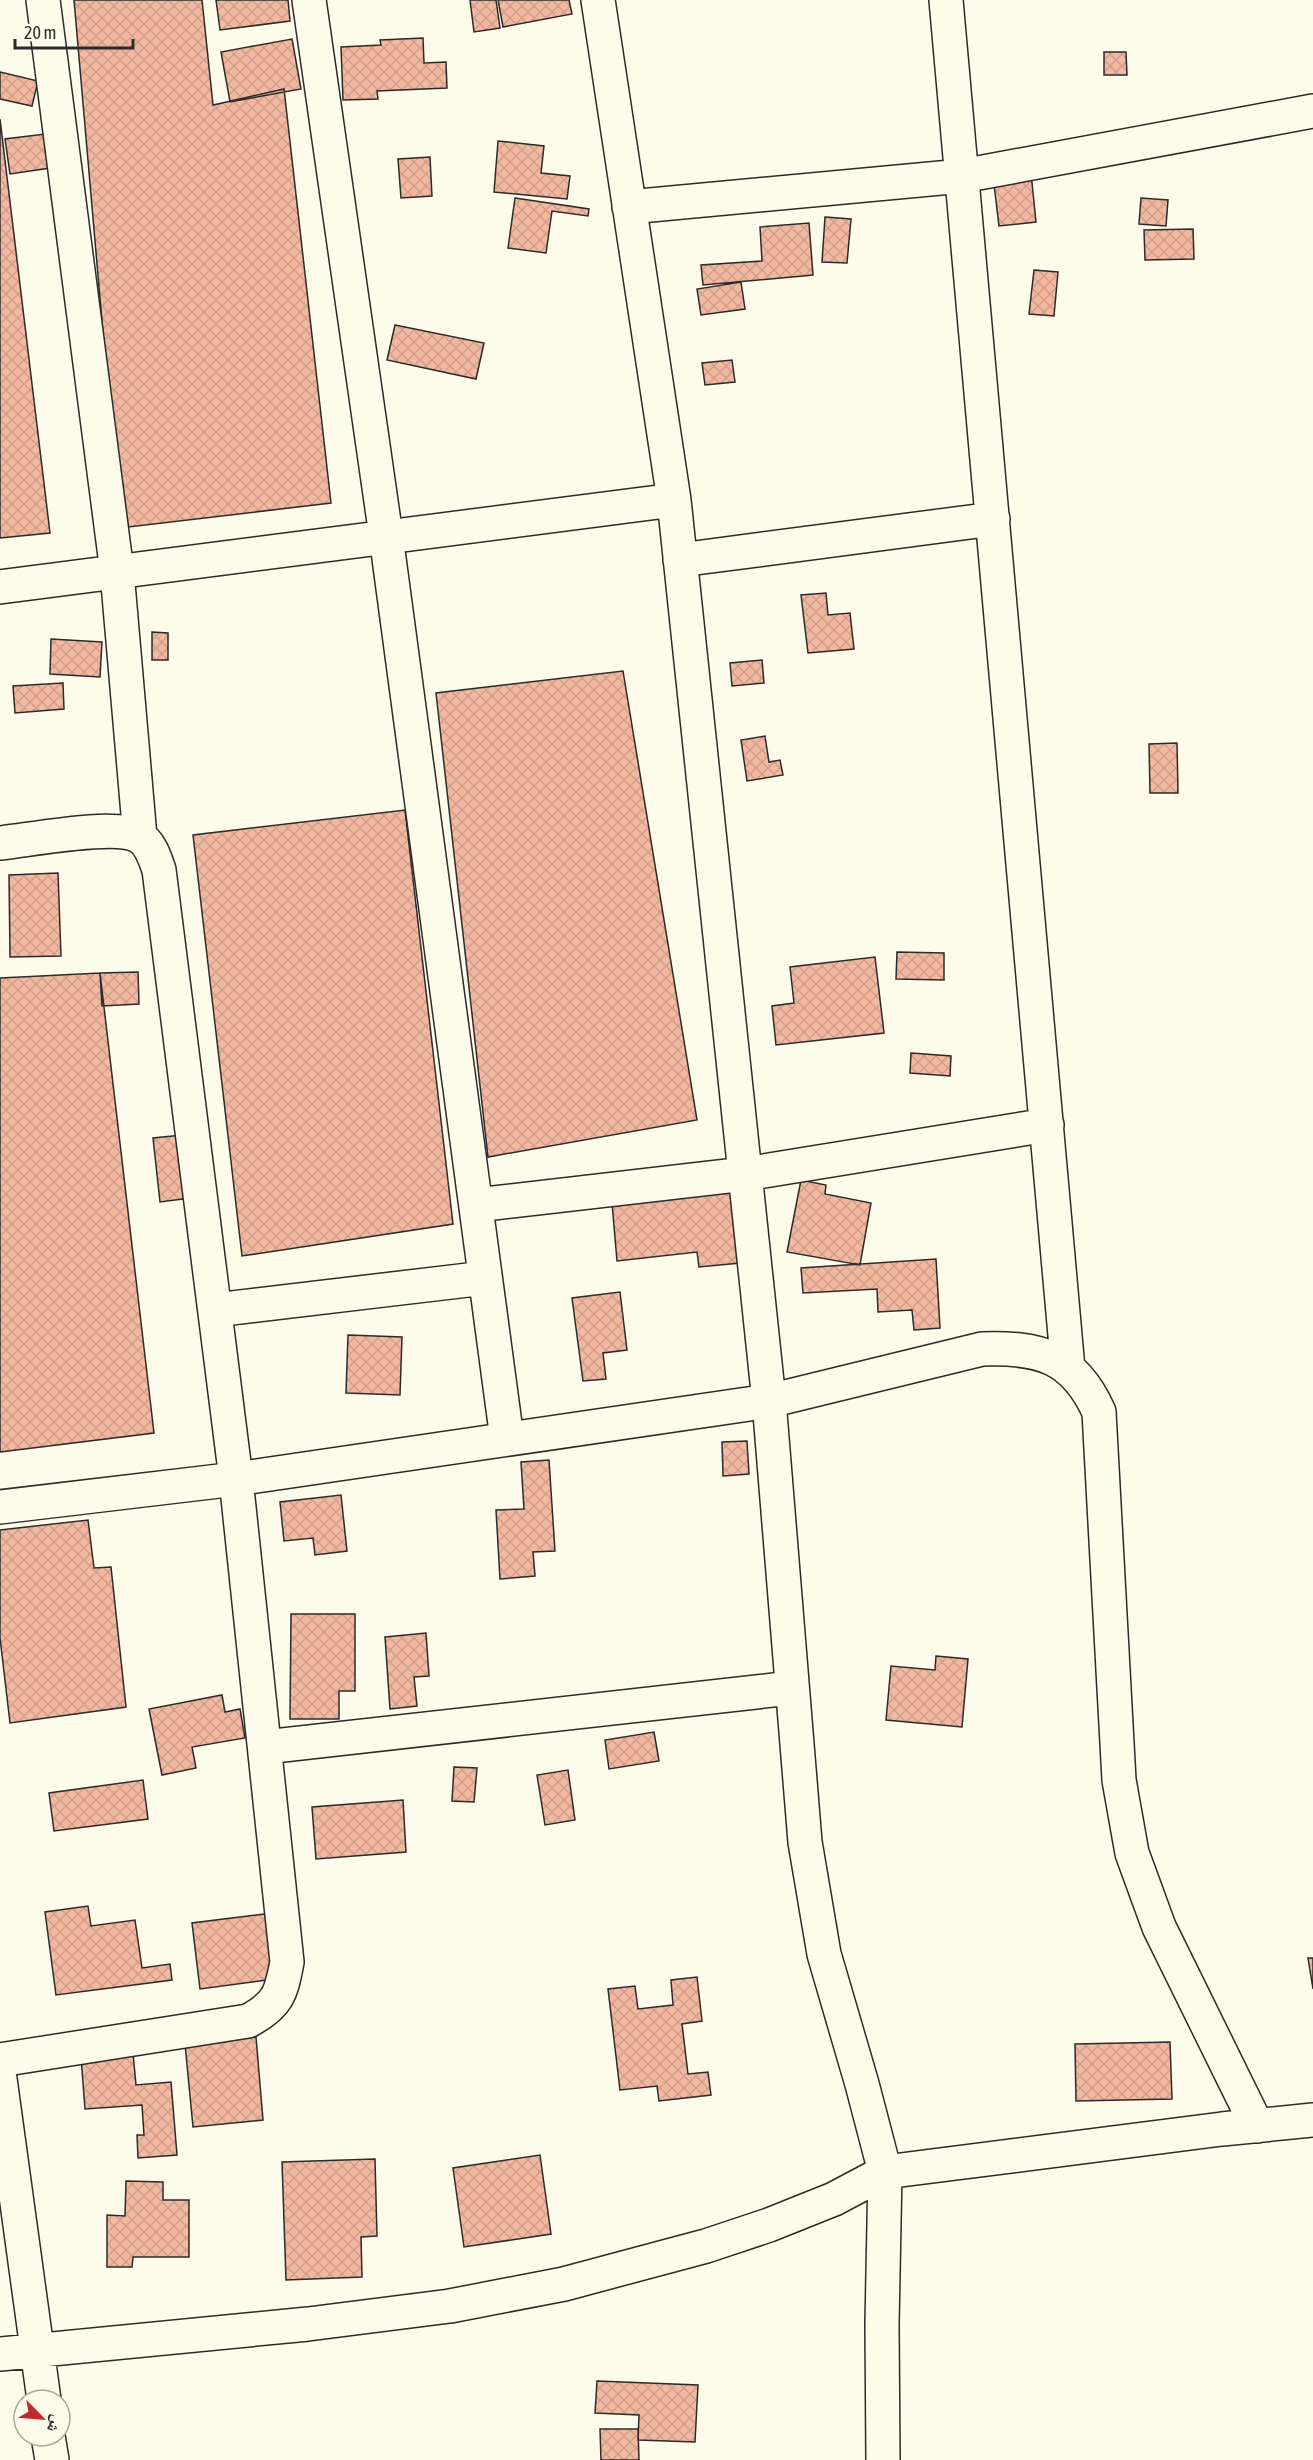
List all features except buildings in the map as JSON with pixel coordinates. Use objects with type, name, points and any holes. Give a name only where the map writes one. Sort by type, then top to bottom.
[{"type":"street","points":[[43,0],[117,572],[140,837]]},
{"type":"street","points":[[309,0],[386,536],[507,1439]]},
{"type":"street","points":[[598,0],[674,500],[769,1401],[805,1842],[824,1954],[885,2172],[881,2448],[883,2460]]},
{"type":"street","points":[[946,0],[1068,1369]]},
{"type":"street","points":[[629,207],[962,176],[1313,111]]},
{"type":"street","points":[[0,587],[674,500]]},
{"type":"street","points":[[680,560],[993,519]]},
{"type":"street","points":[[0,843],[103,831],[126,831],[140,837],[152,851],[159,870],[237,1479],[287,1962],[282,1992],[269,2010],[248,2021],[0,2060]]},
{"type":"street","points":[[476,1205],[745,1174],[1047,1125]]},
{"type":"street","points":[[215,1310],[485,1278]]},
{"type":"street","points":[[0,1507],[237,1479],[769,1401],[982,1349],[1014,1348],[1042,1353],[1068,1369],[1089,1390],[1099,1412],[1119,1780],[1132,1853],[1159,1927],[1257,2126]]},
{"type":"street","points":[[265,1747],[791,1688]]},
{"type":"street","points":[[0,2079],[42,2388]]},
{"type":"street","points":[[0,2354],[320,2322],[450,2306],[564,2284],[706,2246],[834,2199],[885,2172],[1313,2120]]}]
